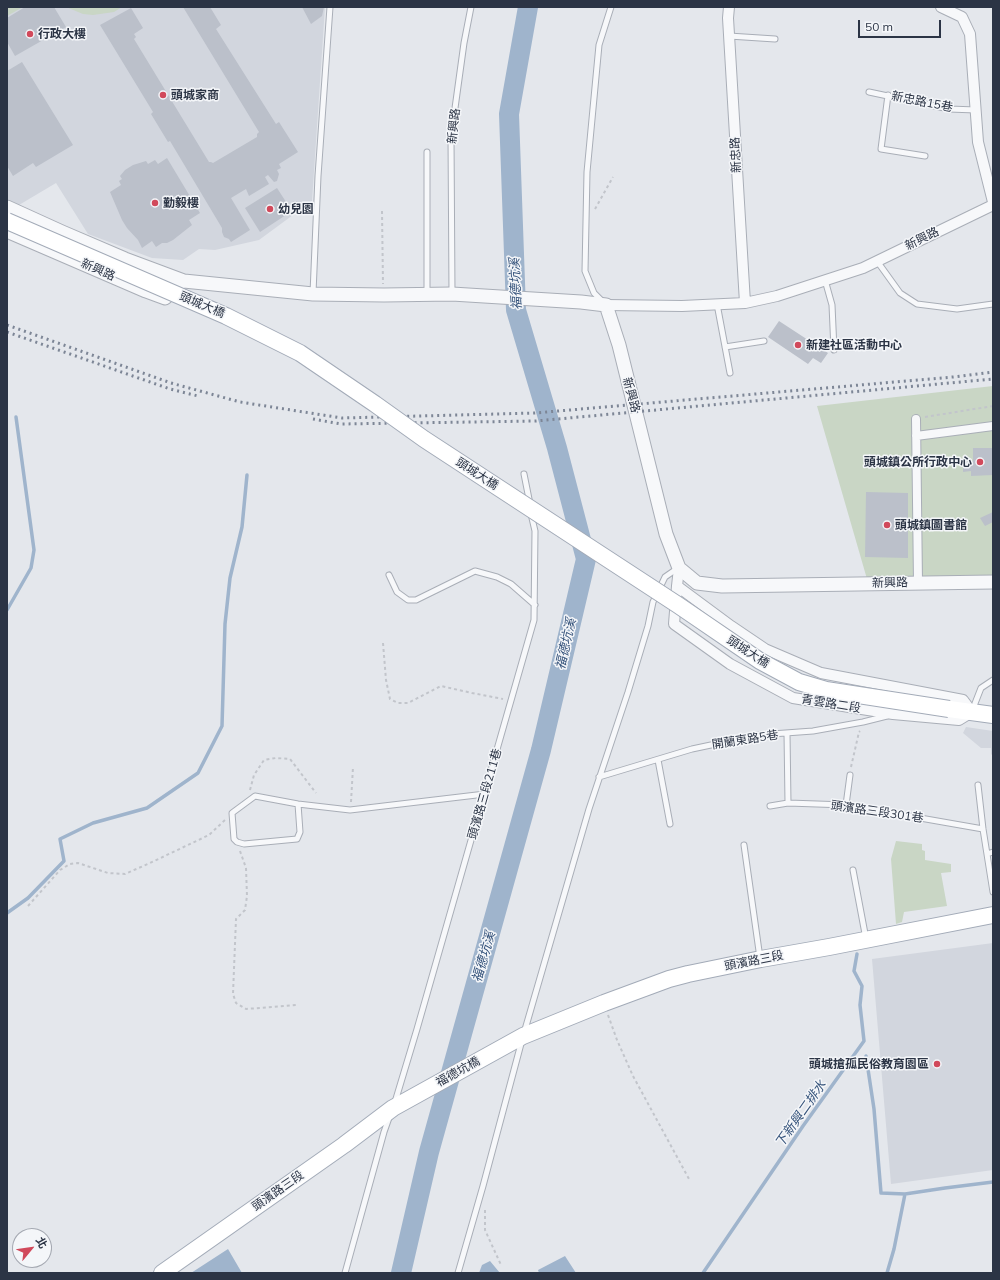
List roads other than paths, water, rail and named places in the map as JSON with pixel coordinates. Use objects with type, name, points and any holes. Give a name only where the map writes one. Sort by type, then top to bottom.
[{"type":"main road","name":"頭城大橋","points":[[7,221],[226,316],[300,353],[376,404],[424,439],[678,605],[760,661],[800,682],[826,690],[972,712]]},
{"type":"main road","points":[[972,712],[993,715]]},
{"type":"main road","name":"頭濱路三段","points":[[523,1036],[604,1003],[682,975],[993,915]]},
{"type":"main road","name":"福德坑橋","points":[[393,1108],[523,1036]]},
{"type":"main road","name":"頭濱路三段","points":[[162,1273],[344,1145],[393,1108]]},
{"type":"street","name":"新忠路","points":[[729,7],[728,18],[745,303]]},
{"type":"street","points":[[941,7],[962,18],[970,34],[978,142],[993,202]]},
{"type":"street","name":"新興路","points":[[7,207],[125,259],[184,280],[313,294],[452,294],[581,302],[606,305],[682,306],[745,303],[777,296],[863,268],[993,205]]},
{"type":"street","name":"新興路","points":[[7,231],[165,298],[184,280]]},
{"type":"street","name":"新興路","points":[[606,305],[619,345],[666,534],[679,568],[697,583],[722,586],[993,582]]},
{"type":"street","points":[[916,419],[918,583]]},
{"type":"street","points":[[916,436],[993,426]]},
{"type":"street","name":"青雲路二段","points":[[679,568],[674,624],[730,664],[793,698],[893,714],[959,720],[972,712]]},
{"type":"street","points":[[677,586],[765,649],[821,673],[963,700],[972,712]]},
{"type":"lane","points":[[313,294],[318,176],[330,7]]},
{"type":"lane","name":"新興路","points":[[452,294],[451,137],[464,43],[471,7]]},
{"type":"lane","points":[[606,305],[594,293],[584,271],[586,172],[599,45],[611,7]]},
{"type":"lane","points":[[729,36],[775,39]]},
{"type":"lane","name":"新忠路15巷","points":[[869,92],[950,109],[976,110]]},
{"type":"lane","points":[[888,95],[881,149],[925,156]]},
{"type":"lane","points":[[427,152],[427,295]]},
{"type":"lane","points":[[877,261],[900,293],[916,304],[957,309],[993,304]]},
{"type":"lane","points":[[825,280],[832,305],[834,350]]},
{"type":"lane","points":[[717,304],[730,373]]},
{"type":"lane","points":[[725,347],[764,341]]},
{"type":"lane","name":"頭濱路三段211巷","points":[[345,1273],[384,1132],[418,1029],[534,620],[535,532],[524,474]]},
{"type":"lane","points":[[458,1273],[567,881],[599,777],[628,692],[648,626],[653,602],[665,577],[679,568]]},
{"type":"lane","points":[[388,575],[397,592],[408,600],[416,600],[475,571],[498,577],[511,584],[534,605]]},
{"type":"lane","points":[[972,712],[981,688],[993,680]]},
{"type":"lane","name":"開蘭東路5巷","points":[[599,777],[692,749],[758,735],[813,731],[863,722],[893,714]]},
{"type":"lane","points":[[787,733],[788,803]]},
{"type":"lane","points":[[658,760],[670,824]]},
{"type":"lane","points":[[846,805],[850,775]]},
{"type":"lane","points":[[978,785],[986,854],[993,892]]},
{"type":"lane","points":[[298,804],[300,832],[296,839],[244,844],[237,842],[234,839],[232,813],[256,796],[298,804],[350,810],[485,794]]},
{"type":"lane","name":"頭濱路三段301巷","points":[[770,806],[788,803],[846,805],[983,828]]},
{"type":"lane","points":[[744,845],[760,959]]},
{"type":"lane","points":[[986,854],[993,852]]},
{"type":"lane","points":[[853,870],[866,940]]},
{"type":"water","points":[[228,1249],[242,1273],[191,1273]]},
{"type":"water","points":[[565,1256],[576,1273],[539,1273],[538,1270]]},
{"type":"water","points":[[490,1261],[500,1273],[479,1273],[482,1265]]},
{"type":"waterway","name":"福德坑溪","points":[[401,1273],[429,1152],[541,750],[586,559],[557,448],[516,310],[509,114],[528,7]]},
{"type":"waterway","points":[[7,610],[31,568],[34,550],[16,417]]},
{"type":"waterway","points":[[7,913],[28,898],[64,861],[60,839],[93,823],[147,808],[198,773],[222,726],[225,624],[230,578],[242,527],[247,475]]},
{"type":"waterway","name":"下新興二排水","points":[[703,1273],[803,1126],[864,1041],[860,1005],[862,986],[854,971],[857,954]]},
{"type":"waterway","points":[[866,1056],[874,1109],[881,1193],[905,1194],[894,1249],[887,1273]]},
{"type":"waterway","points":[[905,1194],[993,1182]]},
{"type":"railway","points":[[7,325],[171,383],[240,402],[342,418],[535,413],[953,377],[993,372]]},
{"type":"railway","points":[[7,332],[170,389],[198,396]]},
{"type":"railway","points":[[313,419],[341,424],[536,421],[993,379]]},
{"type":"place","name":"行政大樓","points":[[30,34]]},
{"type":"place","name":"頭城家商","points":[[163,95]]},
{"type":"place","name":"勤毅樓","points":[[155,203]]},
{"type":"place","name":"幼兒園","points":[[270,209]]},
{"type":"place","name":"新建社區活動中心","points":[[798,345]]},
{"type":"place","name":"頭城鎮公所行政中心","points":[[980,462]]},
{"type":"place","name":"頭城鎮圖書館","points":[[887,525]]},
{"type":"place","name":"頭城搶孤民俗教育園區","points":[[937,1064]]}]
